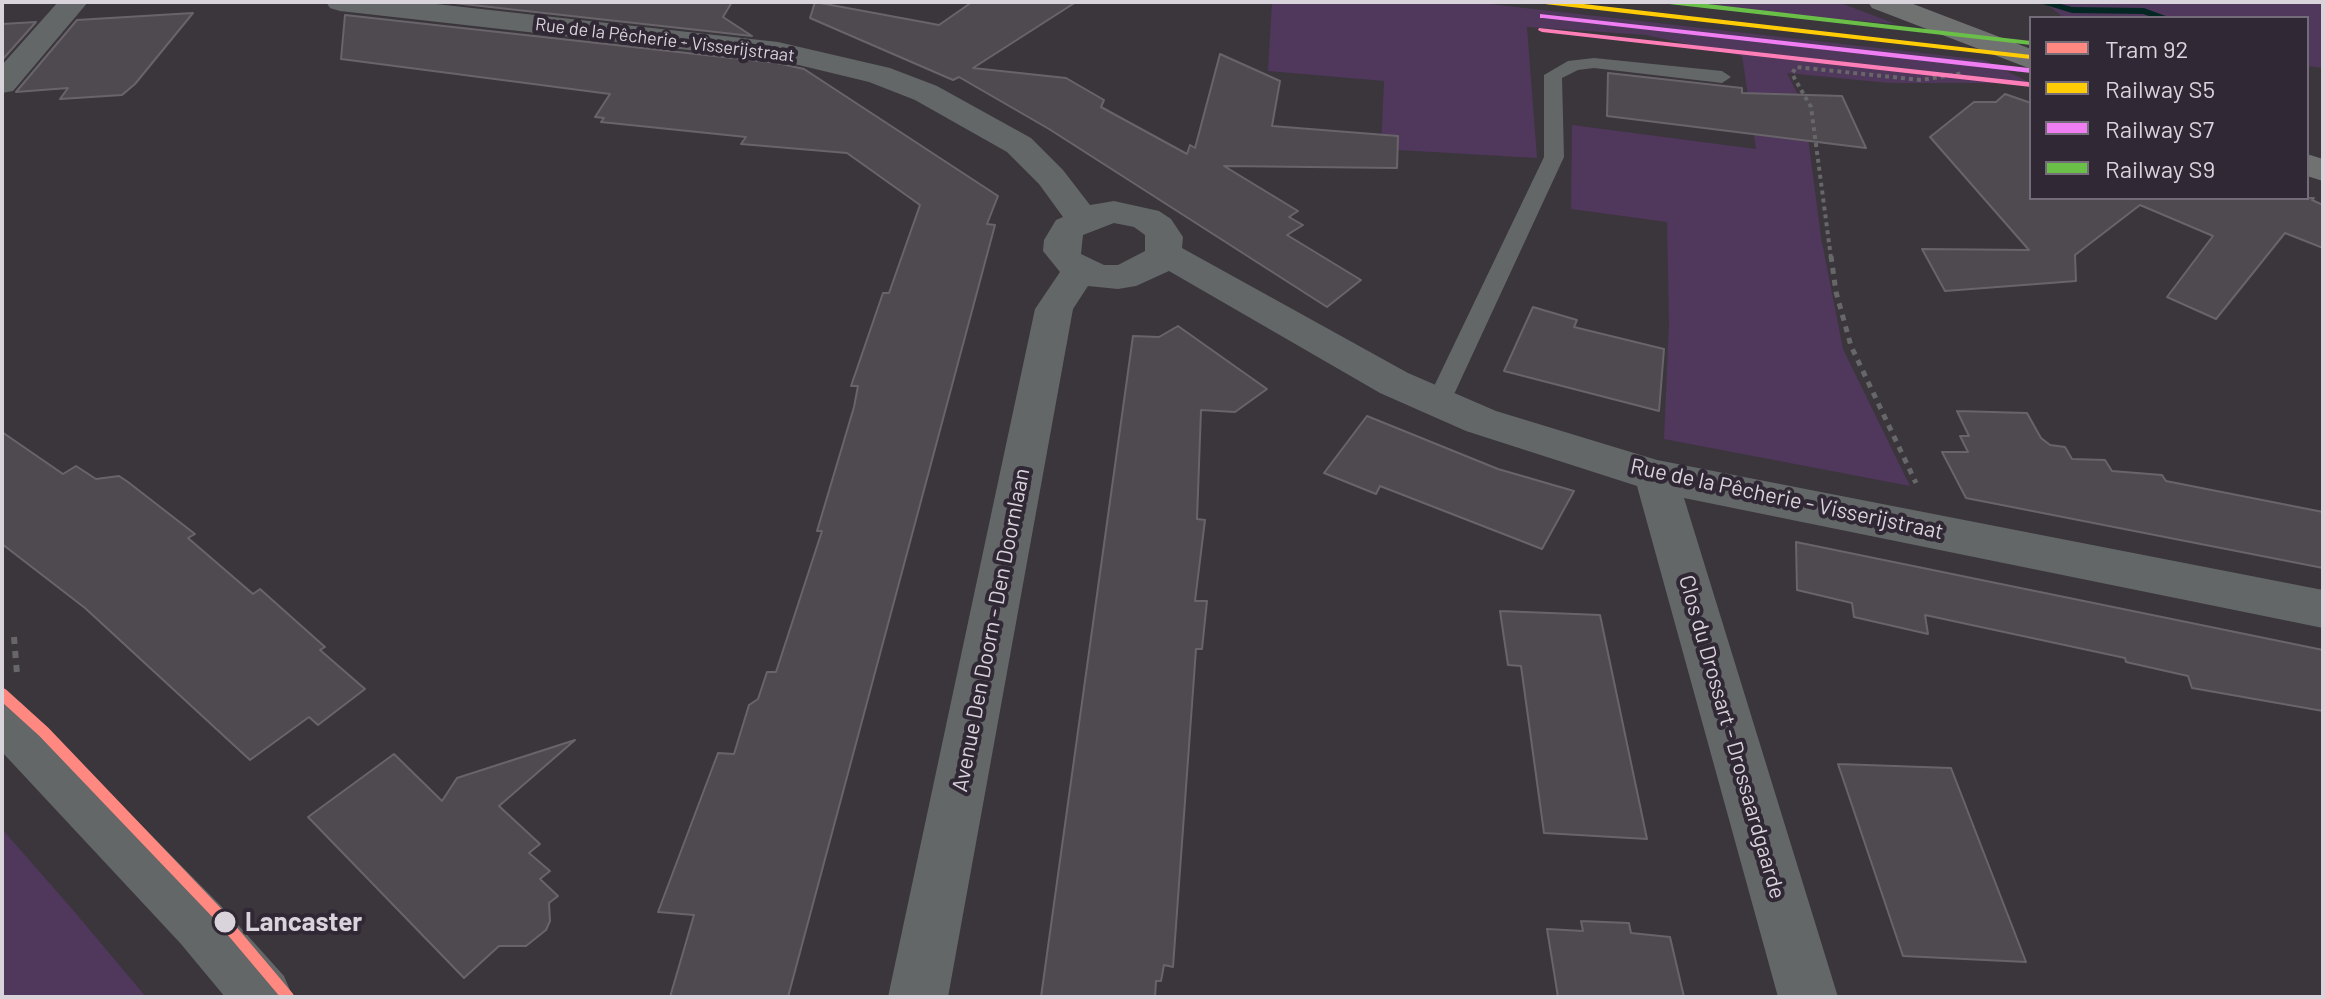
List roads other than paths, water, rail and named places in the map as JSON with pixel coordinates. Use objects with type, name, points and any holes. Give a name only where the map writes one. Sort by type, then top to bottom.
[{"type":"main road","points":[[1882,2],[2029,59]]},
{"type":"street","points":[[3,83],[74,2]]},
{"type":"street","name":"Rue de la Pêcherie - Visserijstraat","points":[[340,2],[778,51],[879,75],[926,93],[1019,145],[1051,177],[1082,219]]},
{"type":"street","points":[[1080,270],[1068,262],[1061,251],[1062,240],[1069,228],[1082,219],[1114,212],[1146,219],[1158,227],[1167,245],[1163,256],[1152,266]]},
{"type":"street","name":"Rue de la Pêcherie - Visserijstraat","points":[[1080,270],[1098,277],[1118,277],[1152,266],[1166,254],[1394,383],[1438,403],[1481,421],[1656,476],[2323,609]]},
{"type":"street","name":"Avenue Den Doorn - Den Doornlaan","points":[[918,997],[1054,309],[1080,270]]},
{"type":"street","name":"Clos du Drossart - Drossaardgaarde","points":[[1656,476],[1808,997]]},
{"type":"street","points":[[2,717],[191,914],[263,997]]},
{"type":"lane","points":[[1438,403],[1554,157],[1553,75],[1574,65],[1594,63],[1722,77]]},
{"type":"waterway","points":[[2041,2],[2072,10],[2144,11],[2160,16]]},
{"type":"tram line","name":"92","points":[[2,694],[44,732],[217,913],[288,997]]},
{"type":"rail line","name":"S5","points":[[1545,2],[2029,57]]},
{"type":"rail line","name":"S9","points":[[1669,2],[2029,43]]},
{"type":"rail line","name":"S7","points":[[1543,16],[2029,71]]},
{"type":"place","name":"Lancaster","points":[[225,922]]}]
